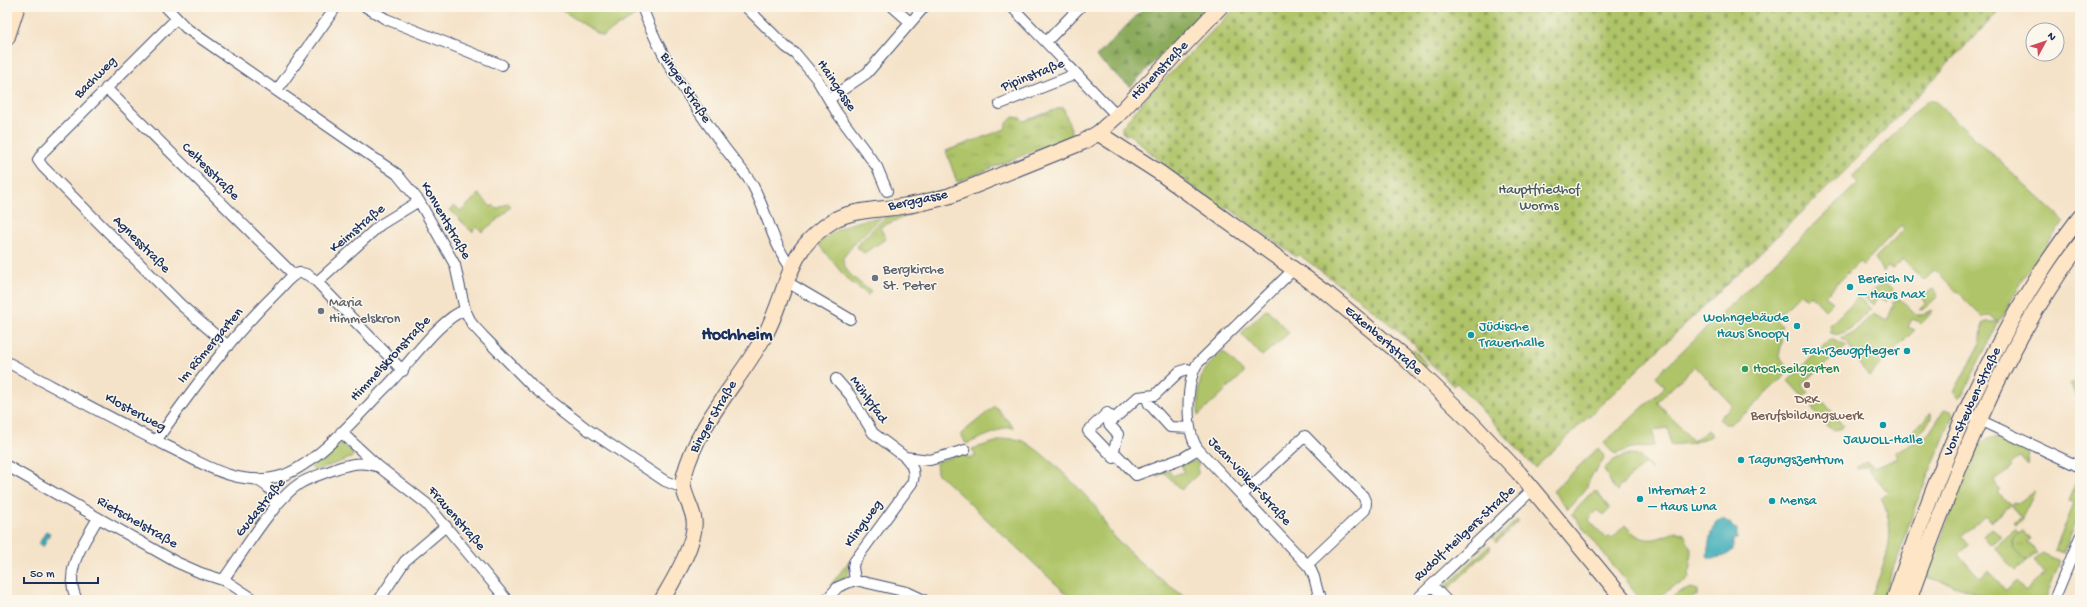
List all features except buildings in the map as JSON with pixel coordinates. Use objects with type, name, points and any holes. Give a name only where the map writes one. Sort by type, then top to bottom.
[{"type":"street","points":[[7,38],[17,7]]},
{"type":"street","name":"Konventstraße","points":[[166,7],[176,19],[383,163],[403,180],[419,201],[455,265],[465,310],[477,331],[537,390],[642,467],[665,481],[683,488]]},
{"type":"street","points":[[277,90],[336,7]]},
{"type":"street","points":[[366,7],[386,20],[502,65]]},
{"type":"street","name":"Binger Straße","points":[[642,7],[648,24],[666,60],[705,120],[751,183],[789,275]]},
{"type":"street","name":"Haingasse","points":[[746,7],[786,47],[796,54],[816,78],[877,167],[887,192]]},
{"type":"street","points":[[893,7],[910,22]]},
{"type":"street","points":[[829,99],[867,73],[924,7]]},
{"type":"street","name":"Pipinstraße","points":[[1012,7],[1117,116]]},
{"type":"street","name":"Pipinstraße","points":[[1046,42],[1080,7]]},
{"type":"street","name":"Höhenstraße","points":[[1098,133],[1117,116],[1220,7]]},
{"type":"street","name":"Bachweg","points":[[38,160],[43,152],[176,19]]},
{"type":"street","name":"Pipinstraße","points":[[1000,104],[1076,74]]},
{"type":"street","name":"Celtesstraße","points":[[106,88],[294,275]]},
{"type":"street","name":"Berggasse","points":[[778,307],[789,275],[807,243],[826,226],[841,217],[871,210],[926,202],[949,196],[1075,146],[1098,133]]},
{"type":"street","name":"Eckenbertstraße","points":[[1098,133],[1160,173],[1294,270],[1351,313],[1404,358],[1470,421],[1533,489],[1624,600]]},
{"type":"street","name":"Agnesstraße","points":[[38,160],[48,172],[181,305],[228,346]]},
{"type":"street","name":"Keimstraße","points":[[317,282],[380,225],[419,201]]},
{"type":"street","name":"Von-Steuben-Straße","points":[[1894,600],[1924,512],[1965,414],[2012,319],[2046,265],[2080,217]]},
{"type":"street","name":"Von-Steuben-Straße","points":[[1909,600],[1923,556],[1979,420],[2027,324],[2065,264],[2080,244]]},
{"type":"street","points":[[1111,422],[1138,397],[1155,394],[1179,372],[1187,369],[1193,371],[1209,352],[1294,270]]},
{"type":"street","points":[[294,275],[305,274],[317,282],[403,371]]},
{"type":"street","name":"Im Römergarten","points":[[156,441],[186,399],[228,346],[294,275]]},
{"type":"street","points":[[789,275],[850,319]]},
{"type":"street","name":"Binger Straße","points":[[683,488],[684,477],[688,464],[704,428],[757,347],[778,307]]},
{"type":"street","name":"Himmelskronstraße","points":[[341,432],[403,371],[444,322],[457,313],[465,310]]},
{"type":"street","name":"Klosterweg","points":[[7,362],[156,441],[218,471],[254,479],[272,478],[295,470],[307,462],[341,432]]},
{"type":"street","name":"Jean-Völker-Straße","points":[[1193,371],[1190,396],[1190,428],[1193,441],[1198,449],[1313,572],[1320,600]]},
{"type":"street","name":"Mühlpfad","points":[[836,379],[850,395],[873,433],[904,457]]},
{"type":"street","points":[[1146,396],[1149,404],[1170,427],[1190,428]]},
{"type":"street","points":[[1108,413],[1118,434],[1115,453],[1114,458],[1088,431],[1108,413]]},
{"type":"street","points":[[1965,414],[2080,467]]},
{"type":"street","name":"Frauenstraße","points":[[341,432],[378,466],[428,504],[507,600]]},
{"type":"street","points":[[1242,495],[1305,436],[1363,496],[1366,503],[1364,510],[1307,565]]},
{"type":"street","points":[[1115,453],[1136,475],[1183,458],[1198,449]]},
{"type":"street","points":[[904,457],[930,460],[965,450]]},
{"type":"street","name":"Klingweg","points":[[855,580],[853,567],[857,556],[912,483],[914,478],[913,467],[904,457]]},
{"type":"street","name":"Gudastraße","points":[[224,580],[274,509],[289,491],[312,477],[355,464],[368,463],[378,466]]},
{"type":"street","name":"Rietschelstraße","points":[[7,466],[176,562],[201,573],[224,580],[255,600]]},
{"type":"street","name":"Klosterweg","points":[[254,479],[270,488],[275,500],[274,509]]},
{"type":"street","points":[[662,600],[684,556],[694,531],[693,516],[683,488]]},
{"type":"street","name":"Rudolf-Heilgers-Straße","points":[[1416,600],[1533,489]]},
{"type":"street","points":[[77,600],[72,586],[72,568],[98,518]]},
{"type":"street","points":[[379,600],[405,561],[446,526]]},
{"type":"street","points":[[2054,600],[2080,537]]},
{"type":"street","points":[[826,600],[838,586],[855,580],[907,592],[924,600]]},
{"type":"street","points":[[1432,585],[1446,600]]},
{"type":"green space","points":[[557,7],[638,7],[640,13],[602,36]]},
{"type":"green space","points":[[1145,7],[1207,7],[1130,87],[1096,57]]},
{"type":"green space","name":"Hauptfriedhof Worms","points":[[1236,7],[2003,7],[1846,170],[1535,468],[1457,383],[1453,386],[1415,347],[1416,346],[1367,305],[1298,254],[1296,257],[1227,207],[1224,210],[1179,177],[1129,134],[1125,135],[1122,132],[1122,127],[1156,86],[1157,87]]},
{"type":"green space","points":[[1926,101],[1935,101],[2064,221],[2024,278],[1998,323],[1963,394],[1958,397],[1954,393],[1981,341],[1982,324],[1986,322],[1998,322],[1990,315],[1981,316],[1935,270],[1924,281],[1903,259],[1893,269],[1888,267],[1883,272],[1875,258],[1904,229],[1901,225],[1863,265],[1859,262],[1825,296],[1833,302],[1825,310],[1811,295],[1807,299],[1800,294],[1775,319],[1782,326],[1779,331],[1782,342],[1779,356],[1790,370],[1747,412],[1730,424],[1725,424],[1719,419],[1732,405],[1695,366],[1657,402],[1693,441],[1708,430],[1711,433],[1711,436],[1692,443],[1670,445],[1668,428],[1653,430],[1654,446],[1631,448],[1616,454],[1611,451],[1604,443],[1665,387],[1656,376],[1858,183],[1852,177]]},
{"type":"green space","points":[[1063,107],[1073,135],[957,182],[946,151],[1005,129],[1007,123],[1013,117],[1021,118],[1024,121]]},
{"type":"green space","points":[[479,194],[491,207],[493,205],[497,209],[508,203],[511,206],[504,214],[482,232],[477,227],[472,232],[450,210],[455,206],[461,211]]},
{"type":"green space","points":[[911,214],[880,227],[886,239],[864,253],[856,246],[885,217]]},
{"type":"green space","points":[[881,218],[856,241],[843,258],[849,273],[871,292],[868,295],[847,279],[818,244],[832,233],[847,225]]},
{"type":"green space","points":[[2080,226],[2080,234],[2016,331],[2019,319]]},
{"type":"green space","points":[[1882,280],[1895,293],[1887,301],[1877,297],[1873,305],[1865,298],[1878,287]]},
{"type":"green space","points":[[1933,289],[1938,296],[1925,308],[1919,309],[1925,303],[1922,298],[1924,295]]},
{"type":"green space","points":[[1858,297],[1871,309],[1847,331],[1836,334],[1831,333],[1830,325]]},
{"type":"green space","points":[[1897,299],[1901,300],[1917,315],[1923,315],[1932,310],[1933,311],[1922,323],[1912,319],[1908,327],[1915,330],[1869,376],[1852,355],[1854,353],[1848,345],[1849,343],[1841,338],[1853,333],[1873,314],[1887,321],[1894,304],[1892,303]]},
{"type":"green space","points":[[1267,309],[1289,333],[1262,356],[1241,333]]},
{"type":"green space","points":[[1833,340],[1847,346],[1802,384],[1809,392],[1803,397],[1788,381],[1828,341]]},
{"type":"green space","points":[[1414,350],[1428,365],[1424,368],[1409,354]]},
{"type":"green space","points":[[1223,351],[1244,373],[1198,416],[1199,386],[1203,374]]},
{"type":"green space","points":[[2080,380],[2080,405],[2070,384]]},
{"type":"green space","points":[[1822,400],[1844,426],[1835,430],[1830,428],[1822,421],[1812,408]]},
{"type":"green space","points":[[995,406],[1014,428],[1008,427],[966,444],[961,434]]},
{"type":"green space","points":[[1944,410],[1950,411],[1953,416],[1916,504],[1882,600],[1870,600],[1885,561],[1890,537],[1887,512],[1881,498],[1888,492],[1870,471],[1868,466],[1857,469],[1857,467],[1866,462],[1874,468],[1898,458],[1895,452],[1916,442],[1930,432]]},
{"type":"green space","points":[[1931,413],[1931,418],[1920,432],[1913,437],[1904,440]]},
{"type":"green space","points":[[1996,437],[2029,452],[2027,465],[2020,457],[2010,465],[2012,467],[1994,482],[2000,490],[1997,493],[2011,505],[1991,522],[1986,516],[1961,536],[1969,545],[1959,554],[1980,578],[1989,571],[2006,591],[2017,581],[2025,591],[2045,574],[2034,560],[2042,553],[2060,561],[2045,600],[1997,600],[1927,577],[1959,492],[1978,447],[1984,440]]},
{"type":"green space","points":[[1005,439],[1023,441],[1041,453],[1091,501],[1109,530],[1138,561],[1190,600],[1073,600],[937,473],[936,462],[965,453],[969,459],[976,456],[972,449]]},
{"type":"green space","points":[[340,445],[348,448],[354,455],[351,458],[314,471],[311,465],[335,446]]},
{"type":"green space","points":[[1598,448],[1604,456],[1603,461],[1592,475],[1585,490],[1568,509],[1553,491]]},
{"type":"green space","points":[[1629,454],[1638,455],[1652,469],[1644,464],[1619,487],[1617,491],[1613,487],[1604,469],[1614,460]]},
{"type":"green space","points":[[1196,461],[1198,463],[1198,474],[1181,490],[1164,472],[1157,477],[1156,474],[1169,469],[1172,476],[1184,472],[1181,464]]},
{"type":"green space","points":[[2079,475],[2080,512],[2063,553],[2055,550],[2074,504],[2068,501]]},
{"type":"green space","points":[[1597,492],[1610,509],[1603,516],[1597,510],[1588,519],[1606,538],[1609,535],[1612,538],[1625,525],[1637,536],[1648,539],[1668,535],[1675,531],[1684,534],[1691,549],[1689,578],[1685,582],[1672,587],[1655,600],[1641,600],[1572,514],[1589,495]]},
{"type":"green space","points":[[2033,492],[2034,494],[2020,522],[2016,525],[2014,523],[2021,517],[2011,506],[2015,503],[2017,504]]},
{"type":"green space","points":[[1512,515],[1514,517],[1492,539],[1491,535]]},
{"type":"green space","points":[[1517,520],[1519,521],[1496,543],[1494,541]]},
{"type":"green space","points":[[1992,528],[2001,537],[1991,545],[1983,535]]},
{"type":"green space","points":[[2016,529],[2019,533],[2012,541],[2012,546],[2025,560],[2028,560],[2016,571],[1995,547]]},
{"type":"green space","points":[[2024,530],[2031,539],[2028,542],[2037,553],[2028,560],[2017,553],[2012,543],[2015,537]]},
{"type":"green space","points":[[1485,541],[1487,543],[1441,586],[1441,583]]},
{"type":"green space","points":[[1490,545],[1490,549],[1445,592],[1444,588]]},
{"type":"green space","points":[[849,561],[848,576],[838,580],[830,586]]},
{"type":"green space","points":[[1691,588],[1698,590],[1698,595],[1685,600],[1668,600],[1678,593]]},
{"type":"water","points":[[1722,519],[1730,523],[1734,529],[1737,530],[1737,539],[1733,539],[1733,550],[1728,554],[1722,557],[1709,558],[1707,555],[1711,534],[1715,525]]},
{"type":"water","points":[[46,531],[50,533],[43,547],[39,544]]},
{"type":"place","name":"Bergkirche St. Peter","points":[[875,278]]},
{"type":"place","name":"Bereich IV – Haus Max","points":[[1850,287]]},
{"type":"place","name":"Maria Himmelskron","points":[[321,311]]},
{"type":"place","name":"Wohngebäude Haus Snoopy","points":[[1797,326]]},
{"type":"place","name":"Jüdische Trauerhalle","points":[[1471,335]]},
{"type":"place","name":"Fahrzeugpfleger","points":[[1907,351]]},
{"type":"place","name":"Hochseilgarten","points":[[1745,369]]},
{"type":"place","name":"DRK Berufsbildungswerk","points":[[1807,385]]},
{"type":"place","name":"JaWOLL-Halle","points":[[1883,425]]},
{"type":"place","name":"Tagungszentrum","points":[[1741,460]]},
{"type":"place","name":"Internat 2 – Haus Luna","points":[[1640,499]]},
{"type":"place","name":"Mensa","points":[[1772,501]]},
{"type":"district","name":"Hochheim","points":[[737,335]]}]
